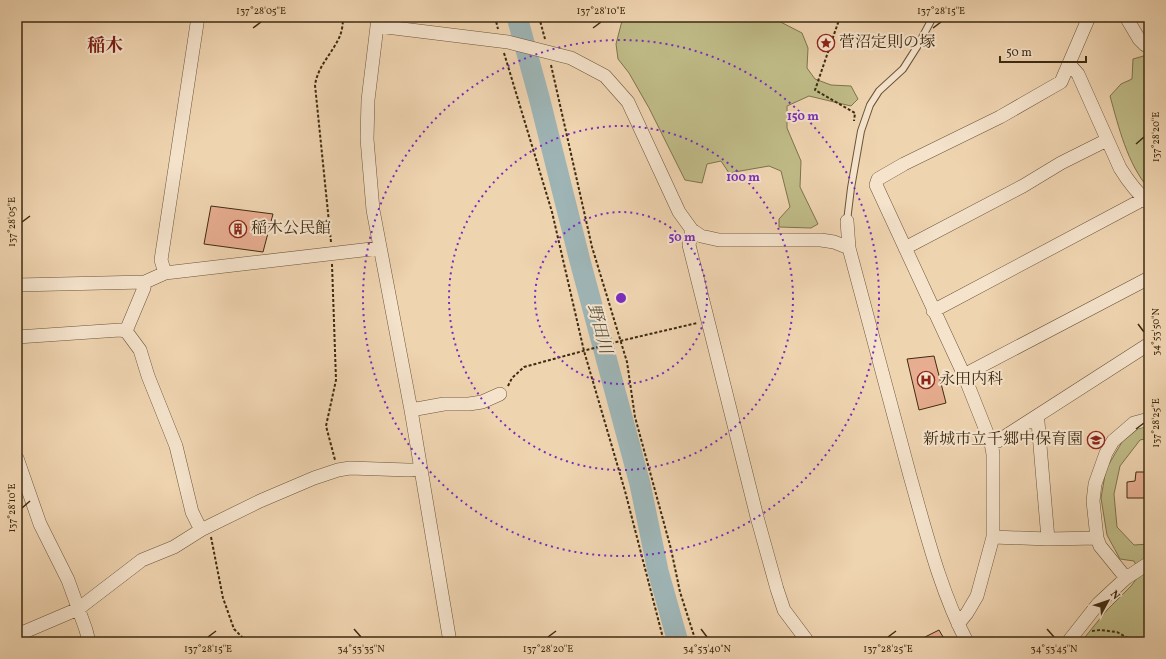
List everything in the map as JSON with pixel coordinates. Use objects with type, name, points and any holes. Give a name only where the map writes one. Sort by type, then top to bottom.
[{"type":"street","points":[[165,273],[161,260],[198,17]]},
{"type":"street","points":[[958,624],[978,596],[993,537],[993,454],[991,442],[964,375],[933,311],[876,184],[878,179],[904,164],[1000,117],[1061,82],[1089,17]]},
{"type":"street","points":[[1126,17],[1139,39],[1145,45],[1149,42]]},
{"type":"street","points":[[450,642],[411,410],[373,210],[367,139],[368,100],[378,21],[504,42],[545,51],[571,58],[605,76],[628,102],[679,212],[692,230],[701,236],[719,240],[821,240],[834,242],[850,248]]},
{"type":"street","points":[[1069,64],[1078,74],[1107,140],[1124,174],[1146,201]]},
{"type":"street","points":[[904,248],[1107,140]]},
{"type":"street","points":[[933,311],[1138,202],[1146,201]]},
{"type":"street","points":[[847,221],[850,248],[872,340],[932,555],[958,624],[967,642]]},
{"type":"street","points":[[692,230],[689,245],[757,517],[777,589],[784,610],[808,642]]},
{"type":"street","points":[[17,284],[145,282],[165,273],[380,248]]},
{"type":"street","points":[[964,375],[1149,278]]},
{"type":"street","points":[[126,331],[144,288],[145,282]]},
{"type":"street","points":[[17,337],[120,330],[126,331],[140,350],[148,376],[176,446],[192,512],[205,528]]},
{"type":"street","points":[[991,442],[998,441],[1149,344]]},
{"type":"street","points":[[411,410],[444,404],[469,404],[482,402],[500,394]]},
{"type":"street","points":[[1035,418],[1038,422],[1048,540]]},
{"type":"street","points":[[1126,578],[1100,546],[1097,538],[1093,501],[1095,484],[1106,453],[1113,441],[1134,423],[1149,419]]},
{"type":"street","points":[[17,458],[40,524],[68,580],[89,642]]},
{"type":"street","points":[[17,635],[78,609],[142,560],[174,547],[205,528],[260,501],[314,478],[338,470],[350,468],[408,470],[421,468]]},
{"type":"street","points":[[993,537],[1048,540],[1097,538]]},
{"type":"street","points":[[1070,638],[1098,604],[1126,578],[1149,563]]},
{"type":"lane","points":[[847,221],[861,131],[870,105],[879,91],[902,69],[917,47],[933,17]]},
{"type":"path","points":[[495,17],[504,42],[552,212],[584,351],[626,491],[664,642]]},
{"type":"path","points":[[539,17],[545,51],[592,247],[627,362],[635,417],[671,549],[680,592],[696,642]]},
{"type":"path","points":[[840,17],[815,90],[855,113],[854,128]]},
{"type":"path","points":[[500,394],[505,390],[512,378],[524,367],[620,341],[708,321]]},
{"type":"path","points":[[205,528],[223,598],[234,629],[246,642]]},
{"type":"path","points":[[1070,638],[1100,630],[1116,632],[1135,642]]},
{"type":"shaded area","points":[[623,17],[771,17],[802,33],[808,48],[807,68],[815,79],[831,85],[851,86],[858,99],[851,106],[809,96],[787,106],[787,128],[801,161],[800,187],[818,224],[811,228],[779,227],[779,219],[790,207],[781,171],[769,166],[729,173],[721,161],[707,164],[702,183],[685,180],[649,108],[629,73],[618,59],[616,44]]},
{"type":"shaded area","points":[[1147,55],[1149,58],[1149,189],[1141,179],[1129,157],[1120,133],[1110,96],[1121,84],[1132,79],[1133,59]]},
{"type":"shaded area","points":[[1149,426],[1149,438],[1140,440],[1120,466],[1114,494],[1117,527],[1134,545],[1149,544],[1149,642],[1081,642],[1107,610],[1131,586],[1140,574],[1134,561],[1120,559],[1107,535],[1101,498],[1106,469],[1122,442],[1140,427]]},
{"type":"building","name":"稲木公民館","points":[[211,206],[273,214],[263,252],[204,244]]},
{"type":"building","points":[[934,356],[946,403],[919,410],[907,359]]},
{"type":"building","points":[[1136,472],[1149,472],[1149,487],[1145,486],[1146,498],[1127,498],[1127,482],[1135,481]]},
{"type":"building","points":[[939,630],[946,642],[915,642]]},
{"type":"waterway","name":"野田川","points":[[517,17],[539,97],[580,261],[640,484],[658,571],[678,642]]},
{"type":"place","name":"菅沼定則の塚","points":[[826,43]]},
{"type":"place","name":"稲木公民館","points":[[238,229]]},
{"type":"place","name":"永田内科","points":[[926,380]]},
{"type":"place","name":"新城市立千郷中保育園","points":[[1096,440]]},
{"type":"district","name":"稲木","points":[[105,46]]}]
